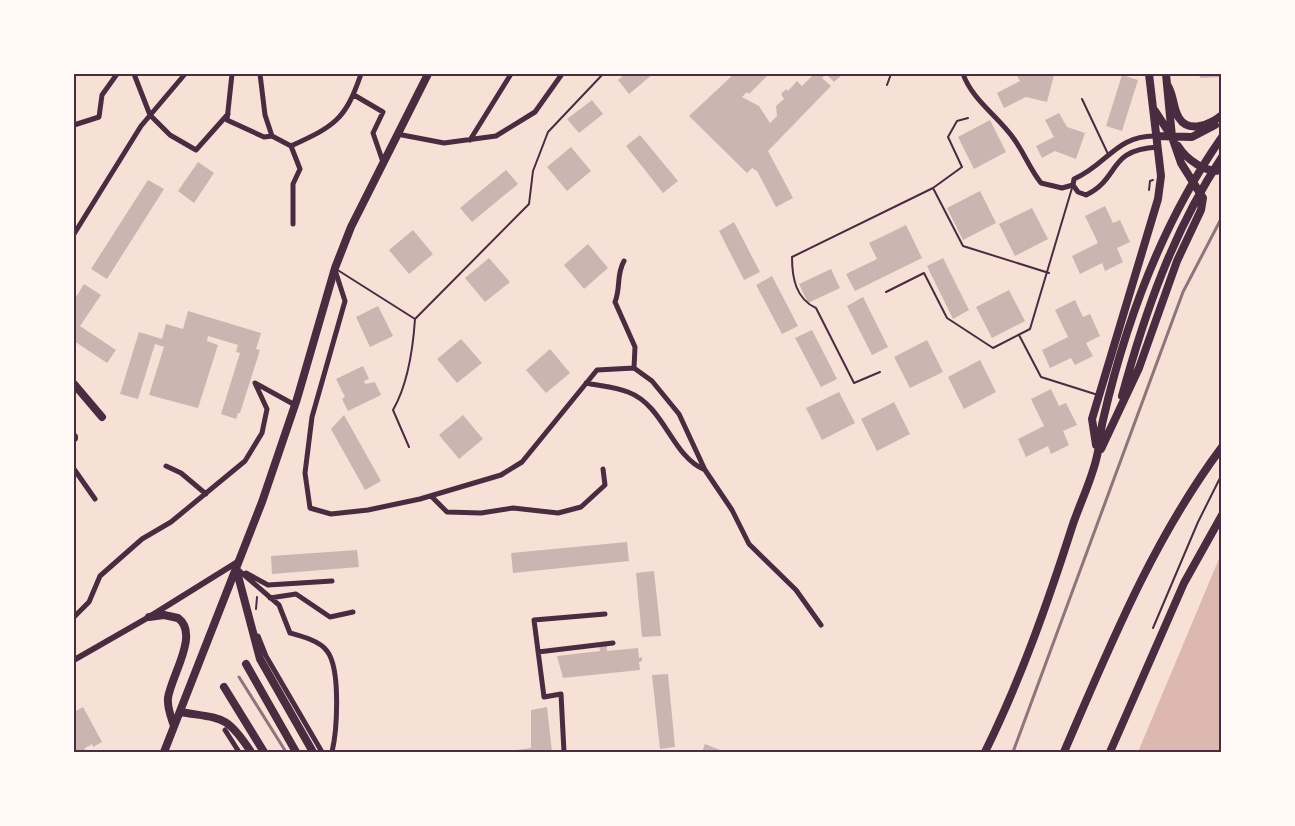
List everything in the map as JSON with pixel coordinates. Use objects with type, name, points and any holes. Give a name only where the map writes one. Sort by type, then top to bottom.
[{"type":"main road","points":[[164,753],[238,565],[295,405],[335,268],[383,162],[428,74]]},
{"type":"main road","points":[[1097,456],[1092,419],[1154,220],[1161,176],[1149,74]]},
{"type":"main road","points":[[985,753],[1035,637],[1097,456],[1114,424],[1148,345],[1177,261],[1201,210],[1203,198],[1181,163],[1172,137],[1166,74]]},
{"type":"main road","points":[[1168,86],[1180,120],[1185,124],[1198,127],[1207,125],[1221,116]]},
{"type":"main road","points":[[1153,110],[1189,159],[1206,168],[1221,170]]},
{"type":"main road","points":[[1156,136],[1201,134],[1221,116]]},
{"type":"main road","points":[[1158,147],[1172,137]]},
{"type":"main road","points":[[1097,456],[1103,421],[1132,317],[1150,268],[1184,197],[1221,137]]},
{"type":"main road","points":[[1114,424],[1145,315],[1169,253],[1194,203],[1221,157]]},
{"type":"main road","points":[[74,384],[102,417]]},
{"type":"main road","points":[[1064,753],[1146,572],[1189,494],[1221,447]]},
{"type":"main road","points":[[1110,753],[1184,582],[1221,515]]},
{"type":"main road","points":[[238,565],[267,676],[313,753]]},
{"type":"main road","points":[[149,617],[164,615],[178,618],[186,629],[187,640],[168,699],[174,726]]},
{"type":"main road","points":[[246,664],[296,753]]},
{"type":"main road","points":[[224,687],[264,753]]},
{"type":"main road","points":[[180,712],[225,720],[237,730],[250,753]]},
{"type":"street","points":[[74,125],[99,117],[102,95],[117,74]]},
{"type":"street","points":[[134,74],[150,115],[170,135],[196,150],[228,113]]},
{"type":"street","points":[[74,234],[150,115],[185,74]]},
{"type":"street","points":[[232,74],[227,120],[264,137],[272,136],[291,146],[300,169],[293,184],[293,224]]},
{"type":"street","points":[[260,74],[265,115],[272,136]]},
{"type":"street","points":[[291,146],[333,126],[354,95],[361,74]]},
{"type":"street","points":[[470,140],[511,74]]},
{"type":"street","points":[[397,134],[444,143],[496,136],[535,112],[562,74]]},
{"type":"street","points":[[963,74],[980,103],[1001,121],[1016,141],[1041,183],[1062,188],[1073,185]]},
{"type":"street","points":[[354,95],[383,112],[373,134],[383,162]]},
{"type":"street","points":[[1156,136],[1135,138],[1108,153],[1074,179],[1073,185],[1078,192],[1086,195],[1101,185],[1125,155],[1135,149],[1158,147]]},
{"type":"street","points":[[624,261],[617,273],[620,290],[615,302],[635,347],[634,368]]},
{"type":"street","points":[[335,268],[345,301],[312,417],[305,473],[310,508],[331,514],[368,510],[431,496],[501,475],[522,462],[597,370],[634,368],[652,381],[679,414],[705,470],[732,510],[749,544],[796,590],[821,625]]},
{"type":"street","points":[[74,617],[89,602],[100,576],[142,539],[171,522],[245,460],[262,433],[267,410],[255,383],[295,405]]},
{"type":"street","points":[[586,384],[629,392],[650,406],[692,465],[705,470]]},
{"type":"street","points":[[166,466],[181,473],[206,494]]},
{"type":"street","points":[[74,469],[95,498]]},
{"type":"street","points":[[431,496],[447,512],[481,513],[513,508],[558,513],[581,507],[605,486],[603,469]]},
{"type":"street","points":[[238,565],[268,585],[332,581]]},
{"type":"street","points":[[238,565],[279,605],[290,633],[326,648],[330,655],[336,695],[335,739],[332,753]]},
{"type":"street","points":[[74,660],[238,565]]},
{"type":"street","points":[[270,598],[296,594],[330,617],[353,612]]},
{"type":"street","points":[[564,753],[561,694],[544,697],[534,620],[605,614]]},
{"type":"street","points":[[255,637],[322,753]]},
{"type":"street","points":[[538,652],[613,643]]},
{"type":"street","points":[[225,730],[239,753]]},
{"type":"lane","points":[[409,447],[393,410],[401,395],[414,345],[415,319],[529,204],[533,171],[548,132],[603,74]]},
{"type":"lane","points":[[887,85],[891,74]]},
{"type":"lane","points":[[1082,99],[1108,153]]},
{"type":"lane","points":[[880,372],[854,382],[816,309],[805,303],[792,276],[792,257],[933,188],[962,167],[948,137],[957,121],[968,118]]},
{"type":"lane","points":[[886,292],[924,273],[947,318],[993,348],[1030,329],[1049,273],[1073,185]]},
{"type":"lane","points":[[933,188],[963,246],[1049,273]]},
{"type":"lane","points":[[335,268],[415,319]]},
{"type":"lane","points":[[1019,335],[1041,377],[1101,395]]},
{"type":"path","points":[[256,616],[258,587]]},
{"type":"shaded area","points":[[1221,554],[1221,752],[1138,752]]},
{"type":"building","points":[[625,74],[653,74],[629,94],[618,80]]},
{"type":"building","points":[[734,74],[769,74],[749,94],[747,92],[742,97],[759,106],[770,123],[777,116],[776,106],[784,99],[781,94],[786,89],[788,91],[797,81],[802,86],[814,74],[826,74],[822,78],[831,86],[768,151],[793,198],[776,207],[757,171],[752,168],[747,173],[689,116]]},
{"type":"building","points":[[826,74],[843,74],[834,82]]},
{"type":"building","points":[[1016,74],[1054,75],[1047,102],[1026,97],[1004,108],[997,93],[1020,81]]},
{"type":"building","points":[[1199,74],[1222,74],[1222,77],[1200,78]]},
{"type":"building","points":[[1122,75],[1138,80],[1122,131],[1106,126]]},
{"type":"building","points":[[592,100],[603,114],[579,133],[567,119]]},
{"type":"building","points":[[1059,113],[1067,127],[1085,133],[1076,159],[1055,151],[1042,158],[1036,146],[1054,137],[1045,120]]},
{"type":"building","points":[[990,120],[1006,152],[974,169],[958,137]]},
{"type":"building","points":[[640,135],[678,181],[663,193],[626,146]]},
{"type":"building","points":[[571,147],[591,171],[567,191],[547,167]]},
{"type":"building","points":[[198,162],[214,173],[194,203],[178,191]]},
{"type":"building","points":[[506,170],[518,184],[472,222],[460,208]]},
{"type":"building","points":[[148,180],[164,189],[107,279],[91,269]]},
{"type":"building","points":[[980,191],[996,223],[963,240],[947,208]]},
{"type":"building","points":[[1105,206],[1113,223],[1120,220],[1130,242],[1117,248],[1123,262],[1105,271],[1102,263],[1080,274],[1072,256],[1098,243],[1085,216]]},
{"type":"building","points":[[1032,208],[1048,239],[1015,256],[999,224]]},
{"type":"building","points":[[734,222],[760,272],[744,280],[719,231]]},
{"type":"building","points":[[906,225],[922,258],[855,291],[846,274],[877,259],[869,243]]},
{"type":"building","points":[[413,230],[433,254],[409,274],[389,250]]},
{"type":"building","points":[[588,244],[608,268],[584,289],[564,265]]},
{"type":"building","points":[[489,258],[510,282],[485,302],[465,278]]},
{"type":"building","points":[[943,258],[969,310],[953,319],[927,266]]},
{"type":"building","points":[[831,269],[840,288],[808,303],[799,284]]},
{"type":"building","points":[[772,276],[798,326],[782,334],[756,285]]},
{"type":"building","points":[[84,284],[101,295],[80,326],[116,350],[107,363],[74,341],[74,300]]},
{"type":"building","points":[[1009,290],[1025,321],[992,338],[976,307]]},
{"type":"building","points":[[863,297],[888,347],[872,355],[847,306]]},
{"type":"building","points":[[1075,300],[1083,317],[1090,314],[1100,336],[1086,343],[1093,356],[1075,365],[1071,358],[1050,368],[1042,350],[1068,337],[1055,310]]},
{"type":"building","points":[[378,306],[393,336],[370,347],[356,317]]},
{"type":"building","points":[[188,311],[261,333],[256,349],[260,350],[240,413],[236,419],[221,414],[240,353],[236,352],[238,345],[208,336],[207,341],[218,345],[198,408],[149,395],[164,347],[155,344],[138,399],[120,394],[139,332],[162,339],[166,324],[183,329]]},
{"type":"building","points":[[812,330],[837,379],[821,387],[795,338]]},
{"type":"building","points":[[461,339],[482,363],[457,383],[437,359]]},
{"type":"building","points":[[927,340],[943,372],[910,388],[894,357]]},
{"type":"building","points":[[550,349],[570,373],[546,393],[526,370]]},
{"type":"building","points":[[980,360],[996,392],[964,409],[948,377]]},
{"type":"building","points":[[363,366],[369,379],[364,381],[365,384],[375,382],[381,395],[348,411],[342,399],[345,397],[336,379]]},
{"type":"building","points":[[1051,389],[1059,406],[1066,403],[1077,425],[1063,431],[1069,445],[1051,454],[1048,446],[1026,457],[1018,439],[1044,426],[1031,399]]},
{"type":"building","points":[[839,392],[855,423],[822,440],[806,408]]},
{"type":"building","points":[[894,402],[910,434],[877,451],[861,419]]},
{"type":"building","points":[[344,415],[381,481],[365,490],[331,429]]},
{"type":"building","points":[[463,415],[483,439],[459,459],[439,435]]},
{"type":"building","points":[[627,542],[629,561],[513,573],[511,553]]},
{"type":"building","points":[[357,550],[359,567],[272,574],[271,556]]},
{"type":"building","points":[[654,571],[661,636],[642,637],[636,573]]},
{"type":"building","points":[[599,646],[607,646],[607,651],[638,648],[639,658],[642,657],[642,661],[639,662],[640,670],[563,678],[557,656],[600,651]]},
{"type":"building","points":[[668,674],[675,747],[660,749],[652,675]]},
{"type":"building","points":[[83,707],[102,742],[93,747],[92,744],[85,748],[84,752],[74,752],[74,712]]},
{"type":"building","points":[[547,707],[552,752],[500,752],[531,748],[531,710]]},
{"type":"building","points":[[705,744],[725,752],[702,752]]},
{"type":"railway","points":[[1013,752],[1183,292],[1222,217]]},
{"type":"railway","points":[[239,677],[286,752]]}]
